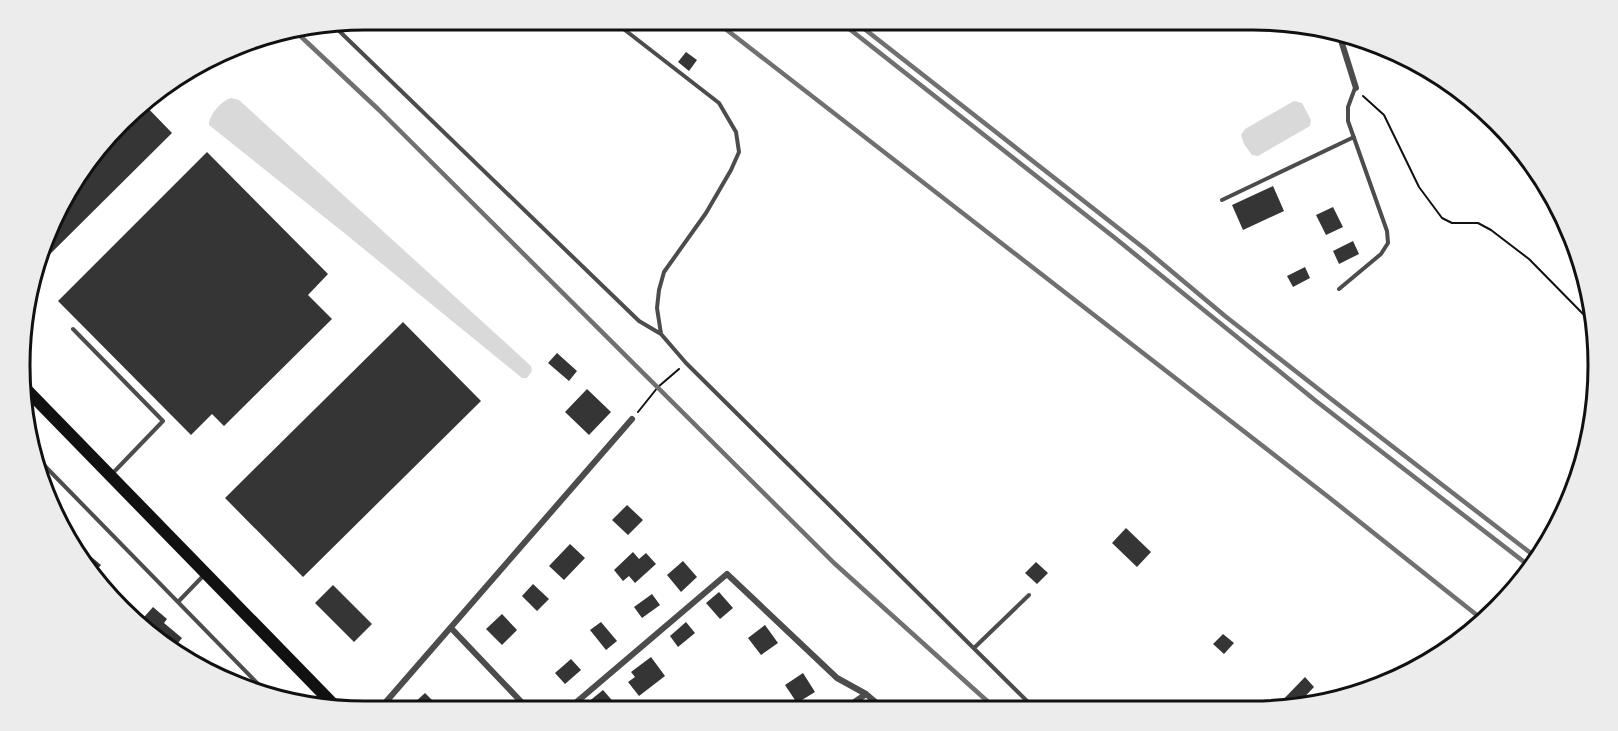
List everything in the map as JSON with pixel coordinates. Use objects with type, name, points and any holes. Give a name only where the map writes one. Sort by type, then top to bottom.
[{"type":"main road","points":[[32,396],[328,699]]},
{"type":"street","points":[[1342,42],[1356,88]]},
{"type":"street","points":[[387,701],[632,419]]},
{"type":"street","points":[[578,701],[727,574],[837,678],[874,701]]},
{"type":"street","points":[[451,628],[520,701]]},
{"type":"street","points":[[856,701],[866,694]]},
{"type":"lane","points":[[625,30],[719,103],[736,132],[739,152],[706,213],[664,272],[657,308],[661,334]]},
{"type":"lane","points":[[340,31],[639,321],[661,334],[686,363],[1027,701]]},
{"type":"lane","points":[[1339,290],[1381,254],[1388,243],[1387,231],[1348,121],[1348,107],[1356,88]]},
{"type":"lane","points":[[1222,200],[1354,137]]},
{"type":"lane","points":[[72,329],[163,421],[111,475]]},
{"type":"lane","points":[[46,467],[257,682]]},
{"type":"lane","points":[[178,603],[206,572]]},
{"type":"lane","points":[[974,648],[1029,595]]},
{"type":"path","points":[[1356,88],[1384,115],[1419,187],[1442,218],[1452,223],[1478,223],[1491,230],[1529,259],[1584,314]]},
{"type":"path","points":[[632,419],[658,387],[686,363]]},
{"type":"shaded area","points":[[231,98],[239,100],[531,366],[532,371],[527,378],[522,378],[209,125],[216,109]]},
{"type":"shaded area","points":[[1294,101],[1302,103],[1311,120],[1310,126],[1258,156],[1252,155],[1241,135],[1245,129]]},
{"type":"building","points":[[686,52],[697,60],[689,71],[678,62]]},
{"type":"building","points":[[149,109],[172,133],[49,255],[75,198],[99,161],[128,128]]},
{"type":"building","points":[[207,152],[328,274],[308,295],[332,319],[224,426],[212,414],[191,435],[58,301]]},
{"type":"building","points":[[1273,186],[1284,211],[1243,230],[1232,205]]},
{"type":"building","points":[[1333,207],[1343,227],[1326,235],[1316,215]]},
{"type":"building","points":[[1353,241],[1359,254],[1339,264],[1333,251]]},
{"type":"building","points":[[1305,267],[1310,278],[1293,287],[1287,276]]},
{"type":"building","points":[[403,322],[481,401],[303,577],[225,498]]},
{"type":"building","points":[[557,353],[577,371],[569,381],[548,363]]},
{"type":"building","points":[[587,389],[611,412],[589,435],[565,412]]},
{"type":"building","points":[[627,505],[643,520],[628,535],[612,520]]},
{"type":"building","points":[[1126,528],[1151,552],[1137,567],[1112,543]]},
{"type":"building","points":[[570,544],[585,558],[564,580],[549,566]]},
{"type":"building","points":[[633,552],[639,559],[646,553],[656,564],[635,583],[629,576],[623,581],[614,570]]},
{"type":"building","points":[[89,555],[101,565],[98,568]]},
{"type":"building","points":[[683,561],[697,577],[681,592],[667,575]]},
{"type":"building","points":[[1036,562],[1048,573],[1037,584],[1025,573]]},
{"type":"building","points":[[533,584],[549,599],[537,611],[522,596]]},
{"type":"building","points":[[333,585],[372,624],[354,642],[315,603]]},
{"type":"building","points":[[719,592],[733,608],[720,619],[706,603]]},
{"type":"building","points":[[652,594],[660,605],[642,618],[634,607]]},
{"type":"building","points":[[153,607],[167,619],[164,623],[182,638],[178,643],[144,618]]},
{"type":"building","points":[[502,614],[517,630],[502,645],[486,629]]},
{"type":"building","points":[[601,622],[617,641],[606,650],[590,630]]},
{"type":"building","points":[[686,622],[695,633],[678,647],[670,636]]},
{"type":"building","points":[[765,625],[778,643],[761,655],[748,638]]},
{"type":"building","points":[[1223,634],[1234,643],[1224,654],[1213,644]]},
{"type":"building","points":[[651,657],[665,676],[639,696],[628,682],[635,677],[631,672]]},
{"type":"building","points":[[571,659],[581,670],[565,684],[555,673]]},
{"type":"building","points":[[803,673],[815,692],[800,701],[796,701],[785,685]]},
{"type":"building","points":[[1305,677],[1314,687],[1305,697],[1284,699]]},
{"type":"building","points":[[603,690],[613,701],[589,701]]},
{"type":"building","points":[[425,693],[433,701],[416,701]]},
{"type":"railway","points":[[727,30],[1331,499],[1477,615]]},
{"type":"railway","points":[[851,30],[1115,238],[1316,401],[1524,562]]},
{"type":"railway","points":[[866,30],[1145,249],[1225,316],[1530,553]]},
{"type":"railway","points":[[300,36],[379,110],[834,563],[987,701]]}]
